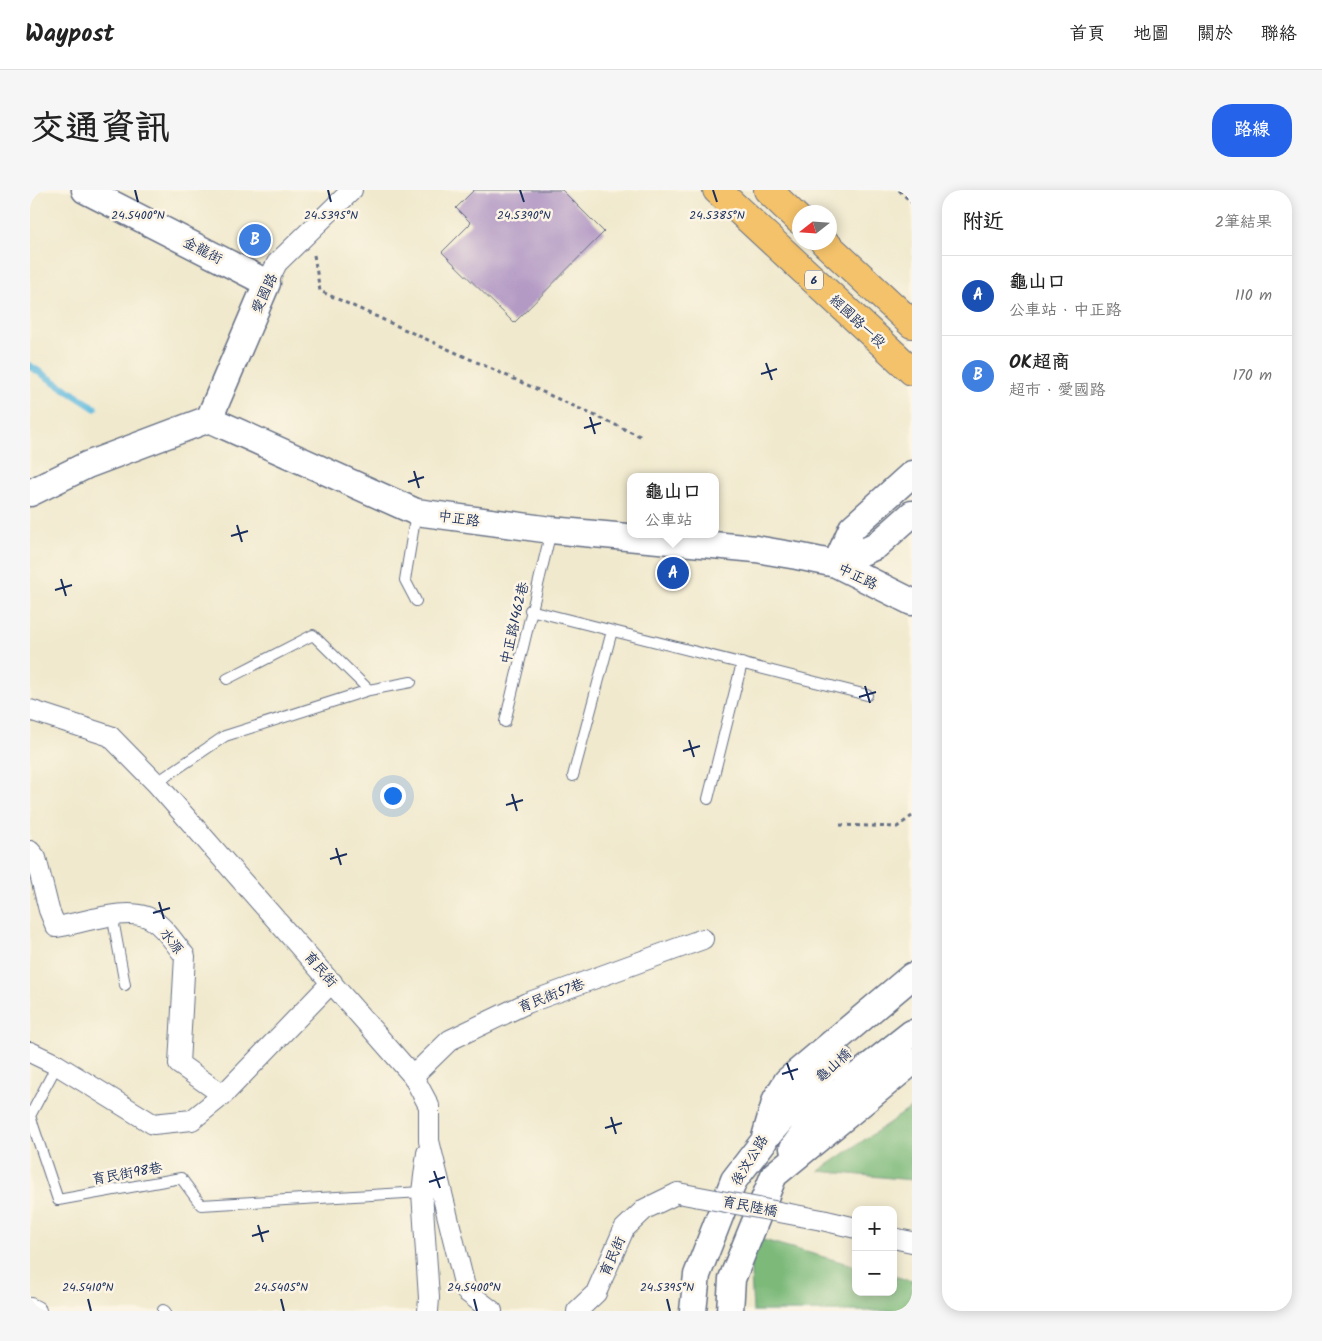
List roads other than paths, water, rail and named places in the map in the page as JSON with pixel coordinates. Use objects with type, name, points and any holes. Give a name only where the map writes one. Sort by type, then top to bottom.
[{"type":"main road","name":"經國路一段","points":[[717,190],[912,371]]},
{"type":"main road","points":[[768,190],[792,212]]},
{"type":"main road","points":[[833,250],[912,324]]},
{"type":"street","name":"金龍街","points":[[85,190],[267,283]]},
{"type":"street","name":"愛國路","points":[[209,418],[277,263],[352,190]]},
{"type":"street","points":[[30,493],[88,465],[209,418]]},
{"type":"street","name":"中正路","points":[[209,418],[416,512],[551,530],[627,537]]},
{"type":"street","points":[[836,564],[852,528],[912,474]]},
{"type":"street","points":[[836,564],[876,546],[912,514]]},
{"type":"street","name":"中正路","points":[[637,538],[756,549],[836,564],[912,602]]},
{"type":"street","name":"育民街","points":[[30,710],[110,736],[156,783],[413,1076],[429,1106],[428,1141],[466,1291],[492,1311]]},
{"type":"street","name":"水源","points":[[30,851],[36,858],[49,910],[56,927],[74,925],[112,914],[149,917],[161,926],[185,956],[180,1064],[223,1095]]},
{"type":"street","name":"育民街57巷","points":[[413,1076],[450,1040],[527,1003],[703,940]]},
{"type":"street","name":"後汶公路","points":[[693,1311],[697,1275],[734,1180],[764,1141],[776,1099],[787,1080],[912,976]]},
{"type":"street","points":[[30,1052],[57,1065],[153,1124],[192,1120],[223,1095],[332,982]]},
{"type":"street","name":"龜山橋","points":[[764,1141],[825,1069],[912,1000]]},
{"type":"street","name":"龜山橋","points":[[774,1176],[815,1118],[846,1085],[912,1033]]},
{"type":"street","points":[[730,1311],[732,1279],[774,1176],[912,1062]]},
{"type":"street","points":[[428,1141],[422,1192],[429,1298],[428,1311]]},
{"type":"street","name":"育民街","points":[[576,1311],[596,1292],[624,1229],[645,1209],[678,1193]]},
{"type":"street","name":"育民陸橋","points":[[678,1193],[852,1227]]},
{"type":"street","points":[[897,1239],[912,1242]]},
{"type":"street","points":[[30,1308],[36,1311]]},
{"type":"lane","points":[[416,512],[405,580],[416,601]]},
{"type":"lane","name":"中正路1462巷","points":[[505,722],[530,610],[551,530]]},
{"type":"lane","points":[[530,610],[867,694]]},
{"type":"lane","points":[[573,776],[612,631]]},
{"type":"lane","points":[[227,679],[313,635],[370,690]]},
{"type":"lane","points":[[708,799],[742,663]]},
{"type":"lane","points":[[156,783],[225,736],[370,690],[411,682]]},
{"type":"lane","points":[[112,914],[125,985]]},
{"type":"lane","name":"育民街98巷","points":[[57,1065],[30,1116],[58,1200],[181,1178],[201,1205],[422,1192]]},
{"type":"waterway","points":[[30,366],[95,408]]},
{"type":"place","name":"OK超商","points":[[255,240]]},
{"type":"place","name":"龜山口","points":[[673,573]]}]
